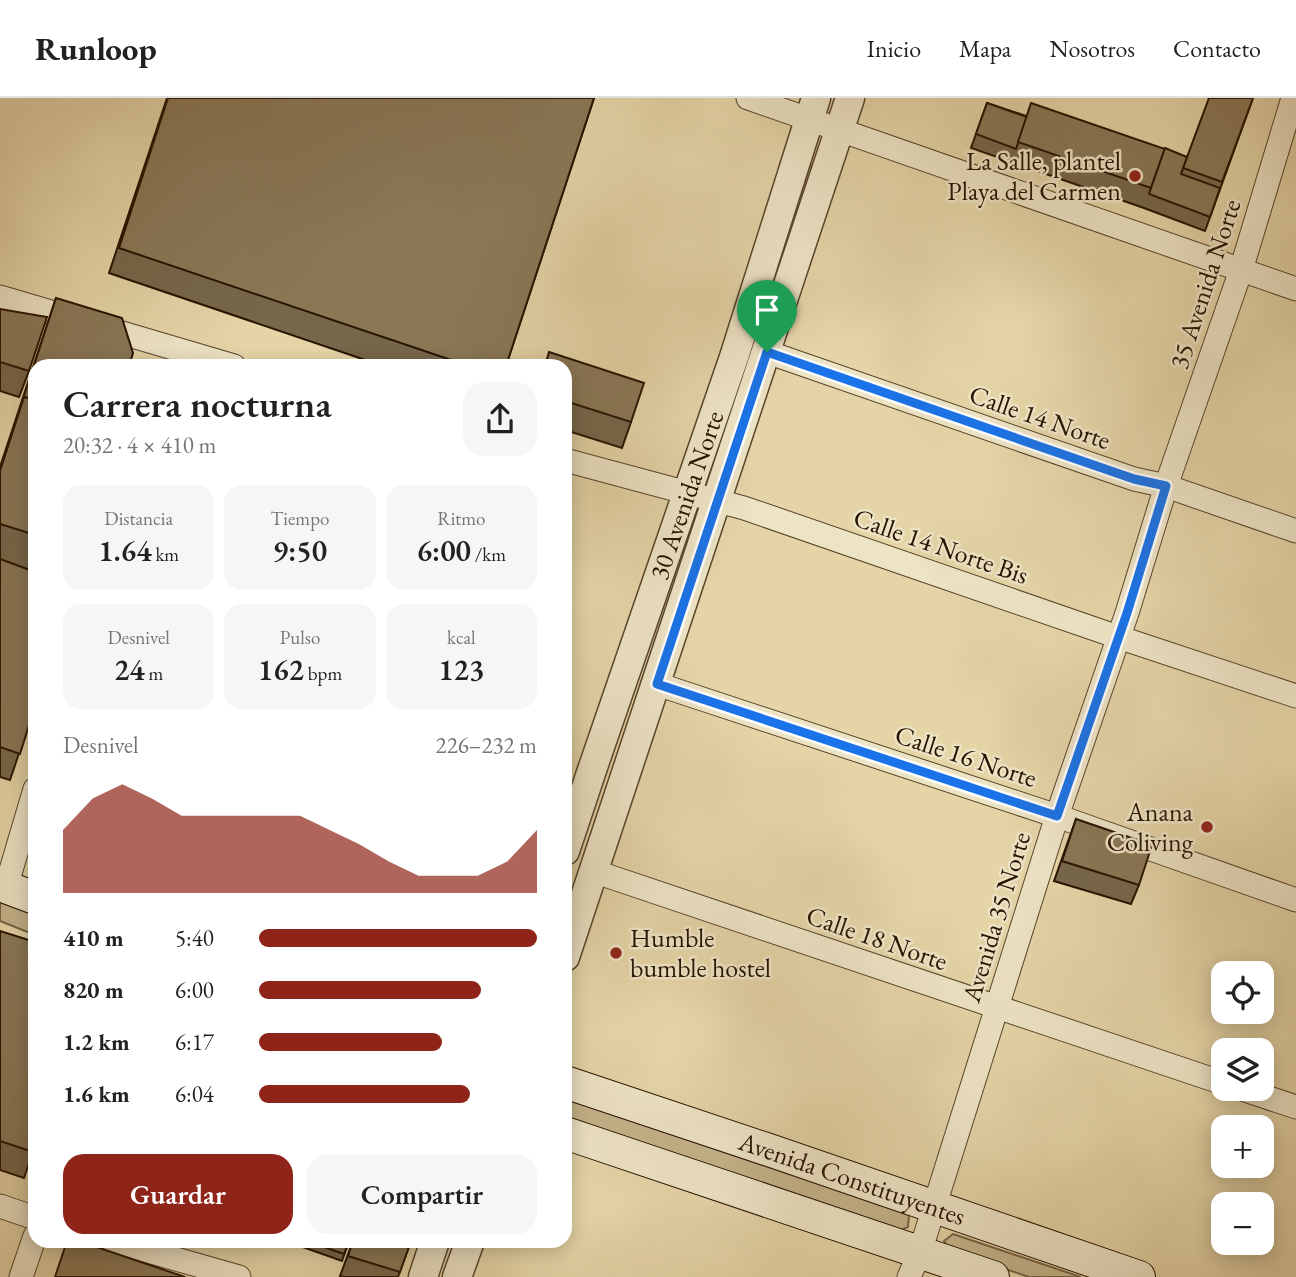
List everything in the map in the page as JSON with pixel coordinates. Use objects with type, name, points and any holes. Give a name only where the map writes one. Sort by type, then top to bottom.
[{"type":"main road","points":[[3,886],[28,895]]},
{"type":"main road","name":"Avenida Constituyentes","points":[[572,1085],[1139,1277]]},
{"type":"main road","name":"Avenida Constituyentes","points":[[572,1136],[915,1265],[993,1277]]},
{"type":"street","points":[[748,98],[812,108],[839,130],[1296,289]]},
{"type":"street","name":"30 Avenida Norte","points":[[572,936],[850,98]]},
{"type":"street","name":"35 Avenida Norte","points":[[1166,486],[1241,270],[1293,98]]},
{"type":"street","name":"30 Avenida Norte","points":[[572,830],[734,357],[812,108]]},
{"type":"street","points":[[0,297],[176,358]]},
{"type":"street","name":"Calle 14 Norte","points":[[767,352],[1134,479],[1166,486],[1296,531]]},
{"type":"street","name":"Calle 14 Norte Bis","points":[[572,462],[717,499],[1296,696]]},
{"type":"street","name":"Avenida 35 Norte","points":[[934,1206],[1057,816],[1127,613],[1166,486]]},
{"type":"street","name":"Calle 16 Norte","points":[[657,684],[1057,816],[1296,900]]},
{"type":"street","points":[[3,886],[28,810]]},
{"type":"street","name":"Calle 18 Norte","points":[[593,872],[1211,1079]]},
{"type":"street","points":[[1274,1100],[1296,1107]]},
{"type":"street","points":[[0,1206],[28,1216]]},
{"type":"street","points":[[915,1265],[934,1206]]},
{"type":"street","points":[[21,1277],[31,1248]]},
{"type":"street","points":[[138,1248],[239,1277]]},
{"type":"street","points":[[423,1277],[433,1248]]},
{"type":"street","points":[[457,1277],[467,1248]]},
{"type":"shaded area","points":[[816,163],[716,463],[714,455],[809,167]]},
{"type":"shaded area","points":[[0,901],[28,912],[28,932],[0,921]]},
{"type":"shaded area","points":[[572,1100],[909,1215],[908,1227],[899,1231],[572,1118]]},
{"type":"shaded area","points":[[953,1234],[1081,1277],[1029,1277],[950,1250],[944,1241]]},
{"type":"building","points":[[168,98],[594,98],[508,359],[448,359],[119,248]]},
{"type":"building","points":[[1209,98],[1253,98],[1222,182],[1183,168]]},
{"type":"building","points":[[987,103],[1027,117],[1016,149],[976,134]]},
{"type":"building","points":[[1031,103],[1165,149],[1151,188],[1018,142]]},
{"type":"building","points":[[1165,148],[1187,157],[1181,174],[1220,188],[1210,217],[1149,194]]},
{"type":"building","points":[[56,298],[122,318],[133,353],[131,359],[36,359]]},
{"type":"building","points":[[0,309],[47,317],[33,359],[28,359],[28,371],[0,362]]},
{"type":"building","points":[[549,352],[570,359],[547,359]]},
{"type":"building","points":[[572,360],[644,383],[631,422],[572,403]]},
{"type":"building","points":[[28,384],[28,398],[24,397],[20,408]]},
{"type":"building","points":[[24,397],[28,398],[28,533],[0,524],[0,471]]},
{"type":"building","points":[[0,559],[28,569],[28,728],[20,754],[0,747]]},
{"type":"building","points":[[1076,819],[1152,845],[1139,885],[1062,861]]},
{"type":"building","points":[[0,931],[28,940],[28,1150],[0,1141]]},
{"type":"building","points":[[65,1248],[100,1248],[185,1277],[55,1277]]},
{"type":"building","points":[[327,1248],[346,1248],[344,1254]]},
{"type":"building","points":[[351,1248],[409,1248],[400,1272],[348,1256]]},
{"type":"place","name":"La Salle, plantel Playa del Carmen","points":[[1135,176]]},
{"type":"place","name":"Anana Coliving","points":[[1207,827]]},
{"type":"place","name":"Humble bumble hostel","points":[[616,953]]},
{"type":"route","points":[[767,352],[1134,479],[1166,486],[1127,613],[1057,816],[657,684],[767,352]]}]
